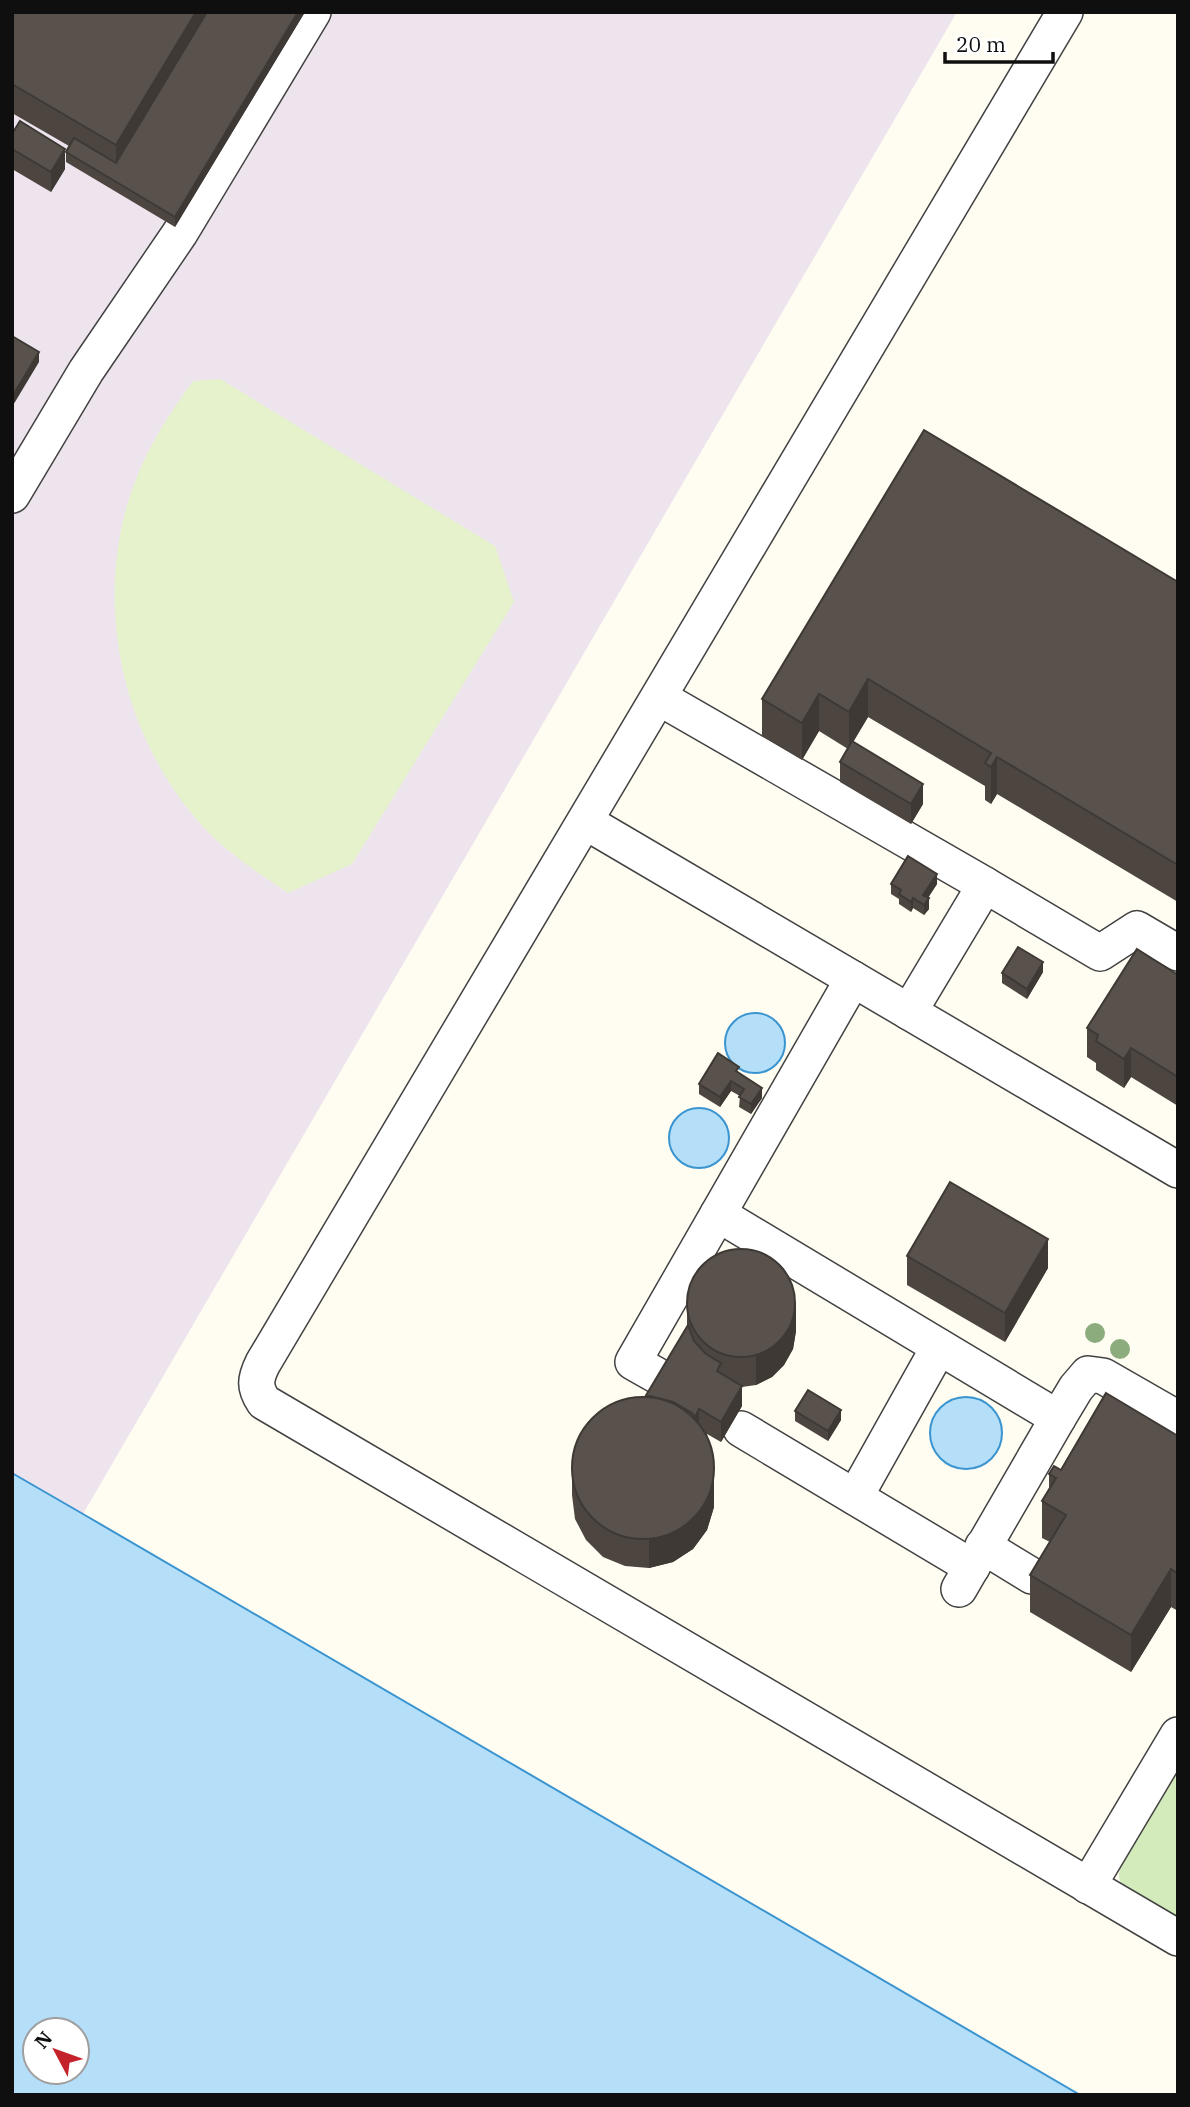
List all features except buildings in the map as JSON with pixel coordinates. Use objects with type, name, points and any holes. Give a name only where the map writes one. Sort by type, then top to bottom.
[{"type":"lane","points":[[12,495],[86,371],[180,233],[313,12]]},
{"type":"lane","points":[[1065,12],[256,1377],[257,1390],[264,1402],[1178,1938]]},
{"type":"lane","points":[[660,698],[1100,953],[1137,929],[1178,953]]},
{"type":"lane","points":[[586,822],[1178,1170]]},
{"type":"lane","points":[[909,1012],[985,885]]},
{"type":"lane","points":[[656,1375],[633,1362],[853,979]]},
{"type":"lane","points":[[718,1214],[950,1344],[1058,1418]]},
{"type":"lane","points":[[855,1497],[950,1344]]},
{"type":"lane","points":[[971,1567],[1076,1388],[1088,1374],[1103,1377],[1178,1419]]},
{"type":"lane","points":[[741,1429],[971,1567],[1032,1576]]},
{"type":"lane","points":[[1088,1886],[1178,1735]]},
{"type":"shaded area","points":[[12,12],[957,12],[83,1514],[12,1473]]},
{"type":"green space","points":[[220,379],[495,546],[514,602],[352,864],[288,893],[217,841],[179,796],[155,757],[136,715],[123,670],[116,624],[115,578],[121,532],[133,487],[159,432],[193,381]]},
{"type":"green space","points":[[1178,1770],[1178,1920],[1129,1892],[1120,1881],[1119,1875]]},
{"type":"water","points":[[749,1013],[761,1013],[780,1026],[785,1043],[783,1055],[772,1068],[761,1073],[749,1073],[730,1060],[725,1049],[725,1037],[738,1018]]},
{"type":"water","points":[[693,1108],[705,1108],[724,1121],[729,1138],[727,1150],[716,1163],[705,1168],[693,1168],[674,1155],[669,1144],[669,1132],[682,1113]]},
{"type":"water","points":[[973,1397],[992,1407],[1000,1419],[1000,1447],[992,1459],[980,1467],[959,1469],[940,1459],[932,1447],[930,1426],[940,1407],[952,1399]]},
{"type":"water","points":[[12,1473],[1080,2095],[12,2095]]}]
